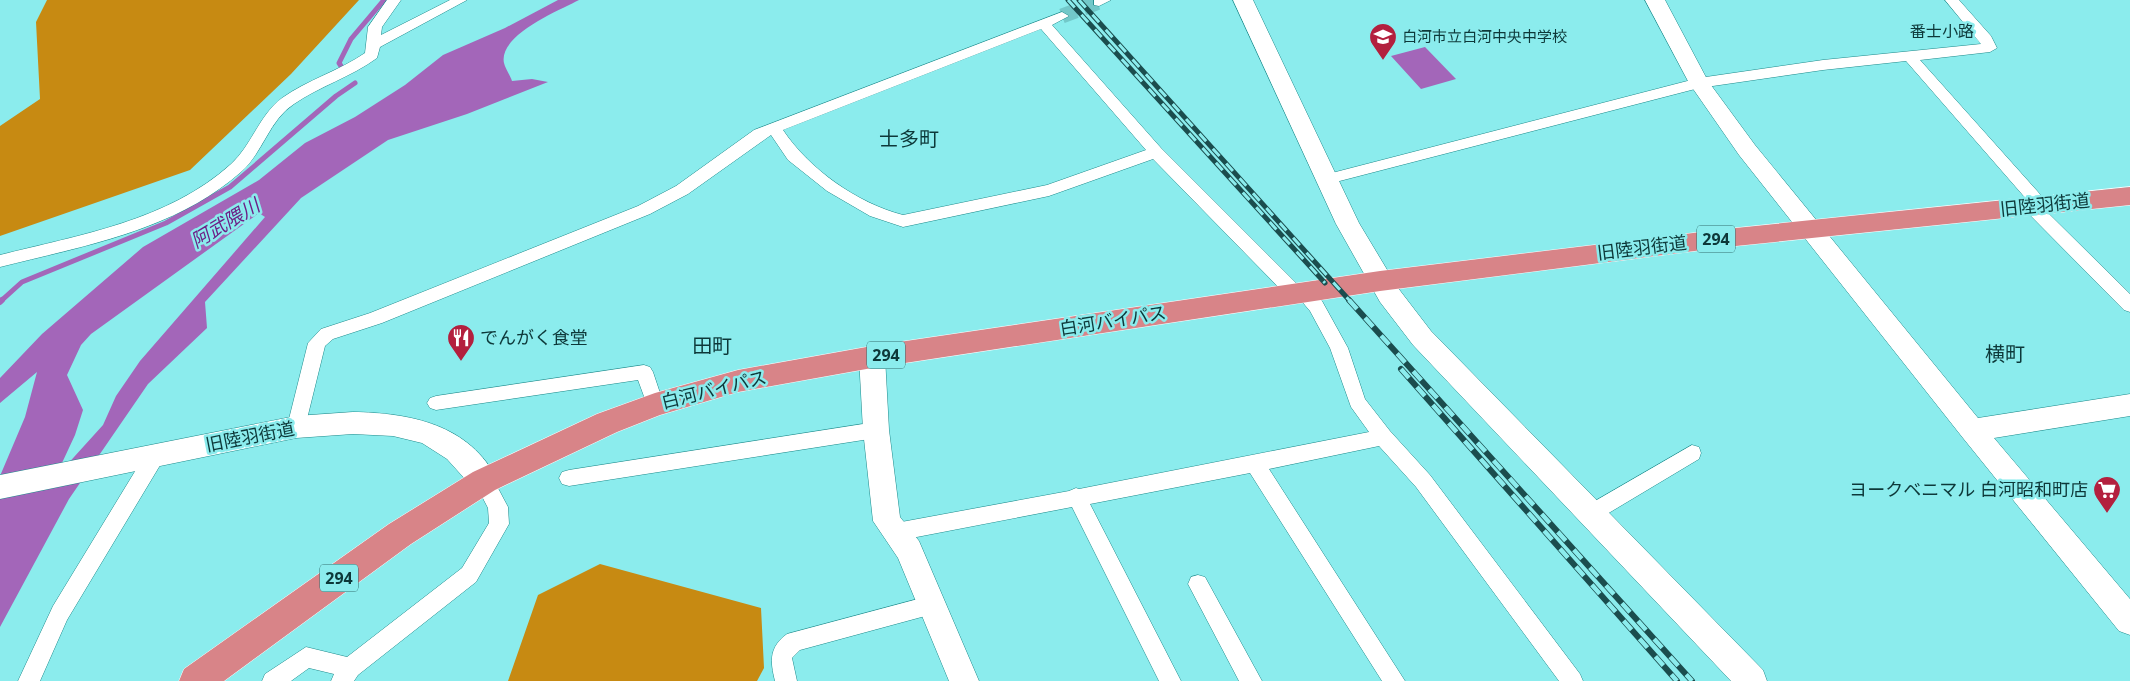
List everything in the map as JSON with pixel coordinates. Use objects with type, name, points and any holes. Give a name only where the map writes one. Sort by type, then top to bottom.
[{"type":"highway","name":"旧陸羽街道","points":[[1300,293],[1380,281],[1813,230],[2130,196]]},
{"type":"highway","name":"白河バイパス","points":[[196,681],[400,534],[484,480],[598,427],[655,405],[738,382],[872,358],[1300,293]]},
{"type":"street","points":[[0,261],[143,223],[206,191],[236,168],[252,151],[275,111],[289,100],[372,56],[374,27],[394,0]]},
{"type":"street","points":[[374,44],[460,0]]},
{"type":"street","points":[[1243,0],[1348,224],[1380,281],[1422,338],[1752,681]]},
{"type":"street","points":[[1655,0],[1699,83],[1747,150],[1972,430],[2130,621]]},
{"type":"street","points":[[1328,180],[1699,83],[1823,65],[1990,48],[1986,39],[1952,0]]},
{"type":"street","points":[[296,427],[317,344],[327,334],[376,318],[644,210],[682,190],[759,134],[1062,16]]},
{"type":"street","points":[[1043,23],[1156,152],[1300,293],[1316,306],[1339,348],[1357,402],[1383,437],[1423,481],[1572,681]]},
{"type":"street","points":[[1908,55],[2036,206],[2130,305]]},
{"type":"street","points":[[774,128],[796,158],[861,206],[887,218],[903,221],[1049,190],[1156,152]]},
{"type":"street","points":[[872,358],[876,430],[887,520],[909,550],[964,681]]},
{"type":"street","points":[[436,403],[644,372],[655,405]]},
{"type":"street","points":[[1972,430],[2130,405]]},
{"type":"street","name":"旧陸羽街道","points":[[0,487],[296,427],[338,424],[382,425],[423,432],[446,442],[460,453],[484,480]]},
{"type":"street","points":[[568,478],[876,430]]},
{"type":"street","points":[[896,532],[1076,496],[1255,464],[1383,437]]},
{"type":"street","points":[[1590,514],[1692,453]]},
{"type":"street","points":[[29,681],[60,613],[150,457]]},
{"type":"street","points":[[1255,464],[1394,681]]},
{"type":"street","points":[[273,681],[306,656],[346,675],[468,576],[498,524],[498,507],[484,480]]},
{"type":"street","points":[[1076,496],[1170,681]]},
{"type":"street","points":[[1198,584],[1251,681]]},
{"type":"street","points":[[786,681],[780,656],[784,648],[794,641],[933,605]]},
{"type":"shaded area","points":[[47,0],[359,0],[291,74],[190,170],[0,236],[0,126],[40,99],[36,22]]},
{"type":"shaded area","points":[[600,564],[761,608],[764,668],[757,681],[508,681],[538,595]]},
{"type":"water","name":"阿武隈川","points":[[558,0],[579,0],[545,17],[520,33],[505,53],[505,67],[512,81],[532,79],[548,82],[467,114],[388,140],[301,198],[205,302],[207,328],[148,384],[69,499],[0,627],[0,476],[25,417],[37,372],[0,403],[0,378],[42,334],[143,247],[259,180],[305,143],[355,117],[405,85],[443,55],[505,28]],"holes":[[[259,213],[265,217],[140,361],[116,396],[103,425],[55,478],[75,435],[83,410],[67,375],[81,345],[91,334]]]},
{"type":"water","points":[[1425,47],[1456,79],[1421,89],[1391,56]]},
{"type":"waterway","points":[[341,66],[339,63],[351,39],[384,0]]},
{"type":"waterway","points":[[1,301],[22,282],[166,223],[230,187],[336,96],[355,83]]},
{"type":"tunnel","points":[[1062,16],[1099,2]]},
{"type":"railway","points":[[1068,0],[1325,283]]},
{"type":"railway","points":[[1079,0],[1350,301]]},
{"type":"railway","points":[[1349,300],[1692,681]]},
{"type":"railway","points":[[1401,369],[1677,681]]},
{"type":"place","name":"白河市立白河中央中学校","points":[[1383,61]]},
{"type":"place","name":"でんがく食堂","points":[[461,362]]},
{"type":"place","name":"ヨークベニマル 白河昭和町店","points":[[2107,514]]},
{"type":"district","name":"番士小路","points":[[1942,31]]},
{"type":"district","name":"士多町","points":[[909,139]]},
{"type":"district","name":"田町","points":[[712,346]]},
{"type":"district","name":"横町","points":[[2005,354]]}]
